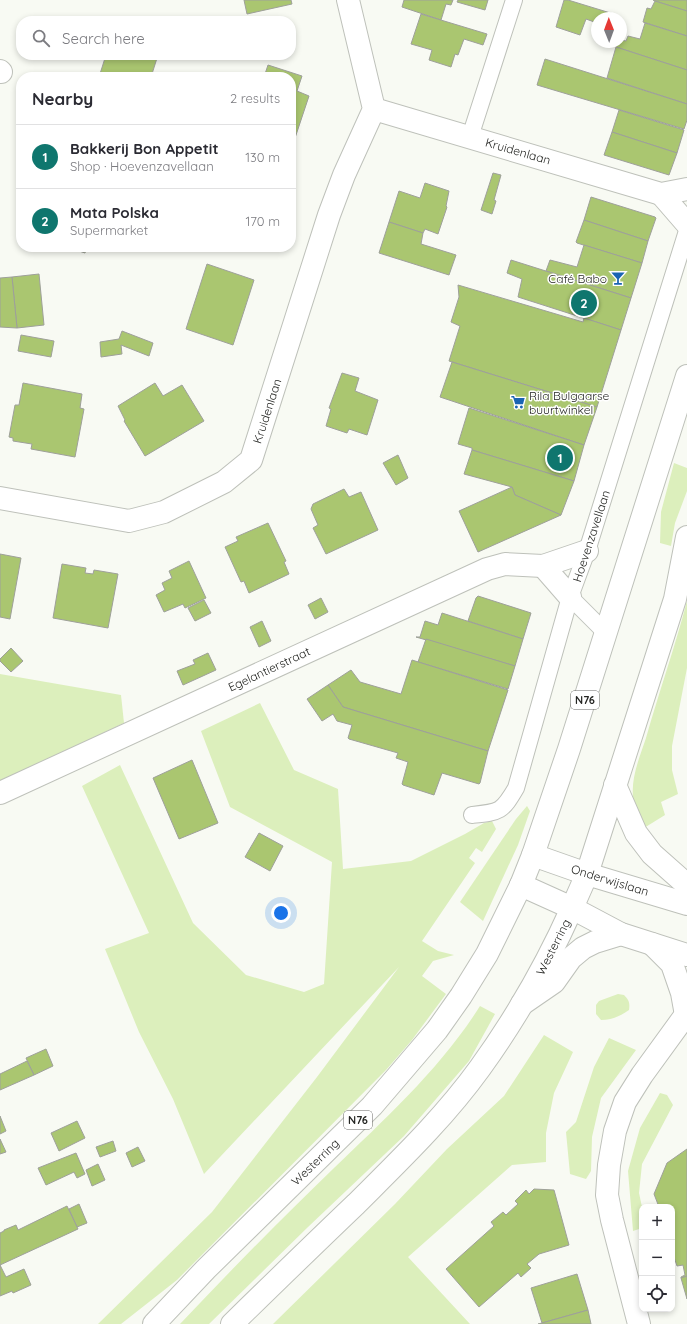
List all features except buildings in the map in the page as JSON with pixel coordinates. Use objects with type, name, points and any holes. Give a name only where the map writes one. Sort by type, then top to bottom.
[{"type":"main road","points":[[348,0],[374,109]]},
{"type":"main road","name":"Kruidenlaan","points":[[0,498],[129,521],[164,512],[224,482],[251,460],[329,215],[344,175],[374,109],[661,194],[687,189]]},
{"type":"main road","points":[[661,194],[687,224]]},
{"type":"main road","name":"N76","points":[[521,885],[533,856],[606,633],[687,376]]},
{"type":"main road","points":[[572,908],[587,874],[675,600],[687,537]]},
{"type":"main road","name":"Egelantierstraat","points":[[0,793],[487,569],[505,564],[543,566],[587,550]]},
{"type":"main road","points":[[543,566],[570,597]]},
{"type":"main road","points":[[615,785],[636,833],[652,854],[687,885]]},
{"type":"main road","name":"Onderwijslaan","points":[[533,856],[687,904]]},
{"type":"main road","points":[[521,885],[572,908],[620,934],[687,955]]},
{"type":"main road","name":"Westerring","points":[[154,1324],[206,1268],[372,1106],[437,1030],[461,996],[487,954],[521,885]]},
{"type":"main road","name":"Westerring","points":[[232,1324],[401,1160],[447,1109],[480,1068],[522,1004],[556,944],[572,908]]},
{"type":"main road","points":[[522,1004],[554,982],[571,958],[583,948],[595,942],[620,934]]},
{"type":"main road","points":[[639,1324],[607,1195],[609,1165],[615,1131],[625,1102],[642,1075],[686,1014],[682,993],[672,964],[652,944]]},
{"type":"lane","points":[[470,137],[514,0]]},
{"type":"lane","name":"Hoevenzavellaan","points":[[472,814],[494,812],[506,804],[516,788],[570,597],[587,550],[687,231]]},
{"type":"lane","points":[[570,597],[606,633]]},
{"type":"green space","points":[[674,463],[687,468],[687,491],[675,523],[671,546],[660,543],[661,512]]},
{"type":"green space","points":[[687,601],[687,668],[672,746],[672,770],[678,794],[661,802],[665,815],[644,828],[634,801],[633,782]]},
{"type":"green space","points":[[0,674],[121,695],[124,723],[0,782]]},
{"type":"green space","points":[[260,703],[294,770],[338,789],[343,869],[411,861],[484,823],[492,821],[496,829],[482,852],[476,848],[469,858],[475,863],[422,941],[438,951],[454,955],[433,961],[422,976],[446,994],[412,1040],[386,1070],[177,1280],[121,1324],[98,1324],[212,1212],[317,1077],[399,967],[204,1174],[173,1099],[139,1032],[105,949],[149,933],[82,786],[120,765],[193,923],[246,975],[304,992],[324,984],[332,862],[230,807],[201,731]]},
{"type":"green space","points":[[527,806],[530,811],[518,845],[483,921],[460,902],[516,819]]},
{"type":"green space","points":[[618,994],[624,995],[627,998],[629,1010],[616,1017],[601,1020],[596,1014],[596,1005],[599,1001]]},
{"type":"green space","points":[[480,1006],[495,1014],[469,1061],[404,1136],[209,1324],[180,1324],[314,1187],[412,1092],[465,1029]]},
{"type":"green space","points":[[544,1035],[573,1052],[554,1093],[546,1133],[546,1162],[512,1165],[408,1257],[470,1324],[273,1324],[395,1204],[447,1149],[504,1096]]},
{"type":"green space","points":[[609,1038],[636,1050],[601,1098],[592,1137],[591,1171],[586,1179],[570,1174],[566,1132],[576,1122],[594,1067]]},
{"type":"green space","points":[[660,1093],[667,1095],[673,1105],[642,1164],[639,1193],[641,1204],[639,1204],[639,1229],[633,1231],[628,1171],[640,1128]]},
{"type":"place","name":"Café Babo","points":[[618,278]]},
{"type":"place","name":"Mata Polska","points":[[584,303]]},
{"type":"place","name":"Rila Bulgaarse buurtwinkel","points":[[518,402]]},
{"type":"place","name":"Bakkerij Bon Appetit","points":[[560,458]]}]
